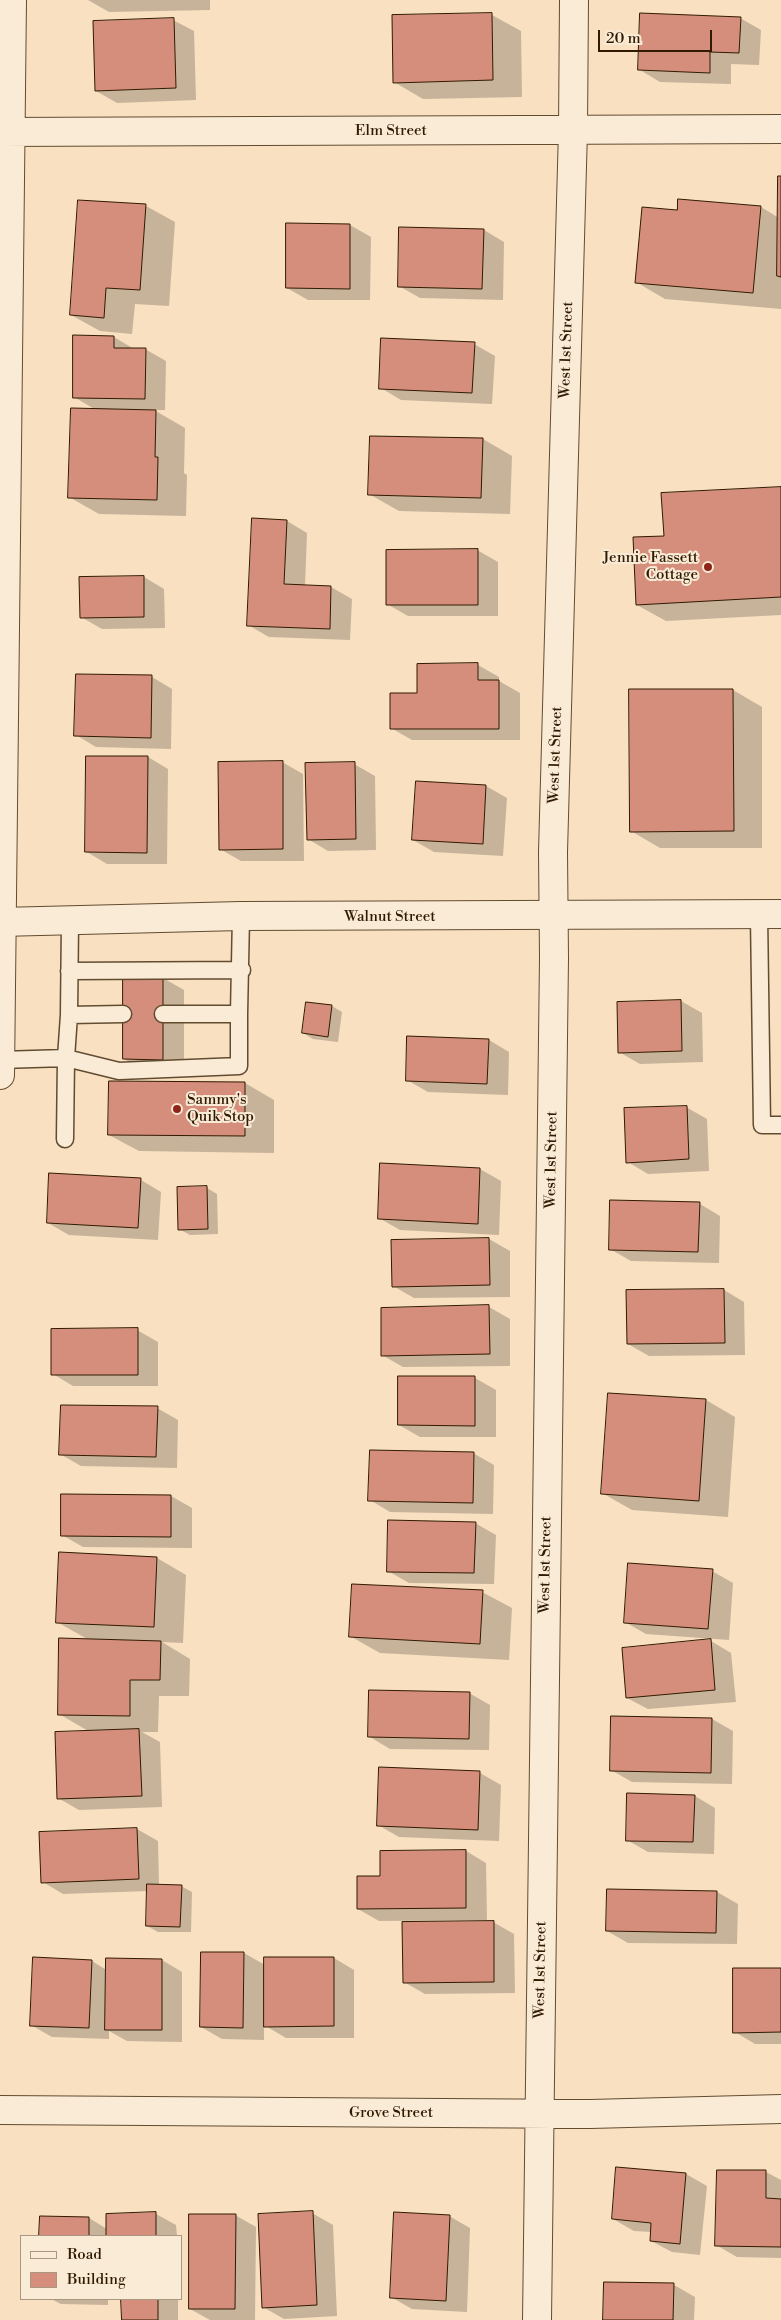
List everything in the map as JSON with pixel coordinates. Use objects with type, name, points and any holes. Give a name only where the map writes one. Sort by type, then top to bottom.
[{"type":"street","points":[[0,1075],[6,132],[12,0]]},
{"type":"street","name":"West 1st Street","points":[[537,2320],[554,917],[553,852],[573,130],[574,0]]},
{"type":"street","name":"Elm Street","points":[[6,132],[781,129]]},
{"type":"street","name":"Walnut Street","points":[[0,922],[242,916],[554,917],[770,914]]},
{"type":"street","name":"Grove Street","points":[[0,2110],[590,2114],[781,2109]]},
{"type":"lane","points":[[770,914],[762,1125],[781,1124]]},
{"type":"lane","points":[[0,1060],[66,1058],[119,1071],[240,1066],[242,916]]},
{"type":"lane","points":[[65,1139],[70,921]]},
{"type":"lane","points":[[69,971],[242,970]]},
{"type":"lane","points":[[69,1015],[123,1014]]},
{"type":"lane","points":[[163,1014],[240,1014]]},
{"type":"building","points":[[492,13],[493,80],[393,83],[392,15]]},
{"type":"building","points":[[640,13],[741,17],[739,53],[710,52],[710,73],[638,70]]},
{"type":"building","points":[[174,18],[176,88],[95,91],[93,21]]},
{"type":"building","points":[[778,176],[781,176],[781,277],[777,276]]},
{"type":"building","points":[[678,199],[761,206],[753,293],[635,283],[642,207],[677,210]]},
{"type":"building","points":[[78,200],[146,204],[140,290],[106,288],[104,318],[70,315]]},
{"type":"building","points":[[286,223],[350,224],[350,289],[286,288]]},
{"type":"building","points":[[399,227],[484,229],[482,289],[398,287]]},
{"type":"building","points":[[73,335],[114,336],[114,348],[146,348],[145,399],[73,398]]},
{"type":"building","points":[[381,338],[475,342],[472,393],[379,389]]},
{"type":"building","points":[[71,408],[156,410],[155,457],[158,457],[157,500],[68,498]]},
{"type":"building","points":[[370,436],[483,438],[481,498],[368,495]]},
{"type":"building","name":"Jennie Fassett Cottage","points":[[781,487],[781,597],[636,605],[633,537],[664,536],[661,493]]},
{"type":"building","points":[[252,518],[287,520],[284,584],[331,586],[330,629],[247,626]]},
{"type":"building","points":[[478,549],[478,605],[386,605],[386,550]]},
{"type":"building","points":[[144,576],[144,617],[80,618],[79,577]]},
{"type":"building","points":[[478,663],[478,680],[499,680],[499,729],[390,729],[390,693],[417,693],[417,664]]},
{"type":"building","points":[[76,674],[152,675],[151,738],[74,736]]},
{"type":"building","points":[[629,689],[733,689],[734,831],[630,832]]},
{"type":"building","points":[[86,756],[148,756],[147,853],[85,852]]},
{"type":"building","points":[[283,761],[283,849],[219,850],[218,762]]},
{"type":"building","points":[[355,762],[356,839],[307,840],[305,763]]},
{"type":"building","points":[[416,781],[486,785],[483,844],[412,840]]},
{"type":"building","points":[[123,977],[163,977],[163,1060],[123,1059]]},
{"type":"building","points":[[681,1000],[682,1051],[618,1053],[617,1002]]},
{"type":"building","points":[[306,1002],[332,1005],[328,1037],[302,1033]]},
{"type":"building","points":[[407,1036],[489,1039],[487,1084],[406,1081]]},
{"type":"building","name":"Sammy's Quik Stop","points":[[109,1081],[245,1082],[245,1136],[108,1135]]},
{"type":"building","points":[[687,1106],[689,1159],[626,1163],[624,1108]]},
{"type":"building","points":[[380,1163],[480,1168],[478,1224],[378,1219]]},
{"type":"building","points":[[49,1173],[141,1178],[138,1228],[47,1223]]},
{"type":"building","points":[[207,1186],[208,1229],[178,1230],[177,1187]]},
{"type":"building","points":[[610,1200],[700,1202],[698,1252],[609,1250]]},
{"type":"building","points":[[489,1238],[490,1285],[392,1287],[391,1240]]},
{"type":"building","points":[[724,1289],[725,1343],[627,1344],[626,1290]]},
{"type":"building","points":[[489,1305],[490,1354],[381,1356],[381,1308]]},
{"type":"building","points":[[138,1328],[138,1375],[51,1375],[51,1329]]},
{"type":"building","points":[[398,1376],[475,1376],[475,1426],[398,1425]]},
{"type":"building","points":[[608,1393],[706,1399],[699,1501],[601,1494]]},
{"type":"building","points":[[61,1405],[158,1406],[156,1457],[59,1455]]},
{"type":"building","points":[[370,1450],[474,1452],[473,1503],[368,1501]]},
{"type":"building","points":[[61,1494],[171,1495],[171,1537],[61,1536]]},
{"type":"building","points":[[388,1520],[476,1522],[474,1573],[387,1572]]},
{"type":"building","points":[[59,1552],[157,1557],[154,1627],[56,1623]]},
{"type":"building","points":[[628,1563],[713,1569],[708,1629],[624,1623]]},
{"type":"building","points":[[352,1584],[483,1590],[480,1644],[349,1637]]},
{"type":"building","points":[[59,1638],[161,1641],[160,1680],[130,1680],[130,1716],[58,1715]]},
{"type":"building","points":[[711,1639],[715,1690],[626,1698],[622,1648]]},
{"type":"building","points":[[369,1690],[470,1692],[469,1739],[368,1737]]},
{"type":"building","points":[[611,1716],[712,1718],[711,1773],[610,1771]]},
{"type":"building","points":[[139,1729],[142,1796],[57,1799],[55,1732]]},
{"type":"building","points":[[379,1767],[480,1771],[478,1830],[377,1826]]},
{"type":"building","points":[[627,1793],[695,1795],[693,1842],[626,1841]]},
{"type":"building","points":[[137,1828],[139,1879],[41,1883],[39,1832]]},
{"type":"building","points":[[466,1850],[466,1908],[357,1909],[357,1876],[380,1876],[380,1851]]},
{"type":"building","points":[[147,1884],[182,1885],[180,1927],[146,1926]]},
{"type":"building","points":[[607,1889],[717,1891],[716,1933],[606,1931]]},
{"type":"building","points":[[494,1921],[494,1982],[403,1983],[402,1922]]},
{"type":"building","points":[[201,1952],[244,1952],[243,2028],[200,2027]]},
{"type":"building","points":[[33,1957],[92,1960],[89,2028],[30,2026]]},
{"type":"building","points":[[264,1957],[334,1957],[334,2026],[264,2027]]},
{"type":"building","points":[[106,1958],[162,1959],[162,2030],[105,2030]]},
{"type":"building","points":[[733,1968],[781,1968],[781,2032],[733,2033]]},
{"type":"building","points":[[616,2167],[686,2173],[680,2244],[650,2241],[651,2223],[612,2219]]},
{"type":"building","points":[[717,2170],[766,2170],[766,2198],[781,2199],[781,2247],[715,2246]]},
{"type":"building","points":[[313,2211],[317,2305],[262,2308],[258,2214]]},
{"type":"building","points":[[156,2212],[156,2235],[106,2235],[106,2214]]},
{"type":"building","points":[[394,2212],[450,2215],[446,2301],[390,2298]]},
{"type":"building","points":[[189,2214],[236,2214],[235,2309],[189,2309]]},
{"type":"building","points":[[40,2216],[89,2217],[89,2235],[39,2235]]},
{"type":"building","points":[[604,2282],[674,2283],[673,2320],[603,2320]]},
{"type":"building","points":[[121,2300],[158,2300],[158,2320],[122,2320]]},
{"type":"place","name":"Jennie Fassett Cottage","points":[[708,567]]},
{"type":"place","name":"Sammy's Quik Stop","points":[[177,1109]]}]
